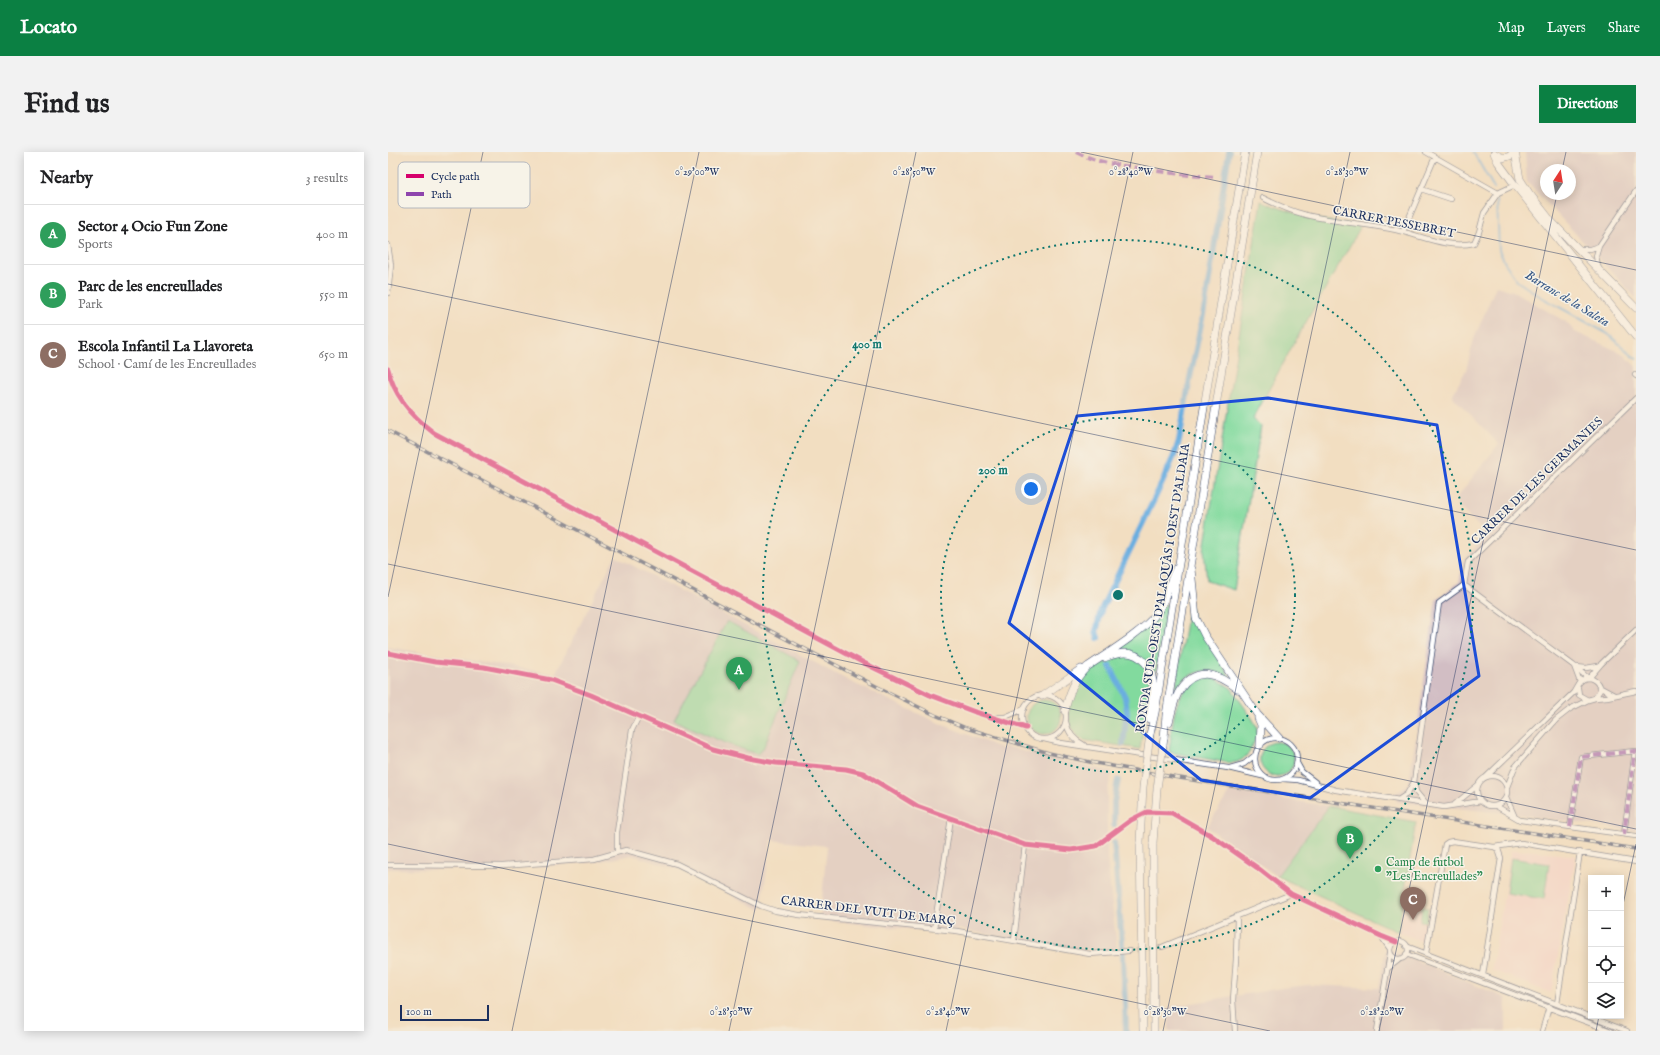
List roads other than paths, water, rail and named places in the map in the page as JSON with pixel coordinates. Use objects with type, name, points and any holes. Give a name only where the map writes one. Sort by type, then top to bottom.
[{"type":"main road","name":"RONDA SUD-OEST D'ALAQUÀS I OEST D'ALDAIA","points":[[1143,1031],[1140,842],[1143,787],[1150,734],[1155,713],[1245,152]]},
{"type":"main road","name":"RONDA SUD-OEST D'ALAQUÀS I OEST D'ALDAIA","points":[[1154,1031],[1153,843],[1157,789],[1166,715],[1257,152]]},
{"type":"main road","points":[[1494,153],[1503,158],[1510,156],[1514,152]]},
{"type":"main road","points":[[1514,152],[1520,179],[1551,221],[1636,308]]},
{"type":"main road","points":[[1494,153],[1498,162],[1515,185],[1636,337]]},
{"type":"main road","points":[[1042,696],[1143,628],[1156,614],[1166,595],[1172,576],[1178,564]]},
{"type":"main road","points":[[1190,565],[1193,576],[1193,595],[1196,618],[1205,636],[1241,692],[1257,714],[1279,738]]},
{"type":"main road","points":[[1096,661],[1124,653],[1136,656],[1146,663],[1152,674],[1153,683],[1149,722],[1150,734]]},
{"type":"main road","points":[[1065,711],[1071,688],[1087,666]]},
{"type":"main road","points":[[1164,738],[1179,690],[1191,678],[1202,674],[1217,675],[1241,692]]},
{"type":"main road","points":[[1257,714],[1261,725],[1260,745]]},
{"type":"street","points":[[1426,152],[1498,193]]},
{"type":"street","points":[[1403,232],[1435,157]]},
{"type":"street","name":"CARRER PESSEBRET","points":[[1264,198],[1290,210],[1307,215],[1360,223],[1403,232],[1434,241],[1462,245],[1474,243],[1479,232],[1484,213],[1498,193],[1515,185]]},
{"type":"street","points":[[1421,189],[1451,199]]},
{"type":"street","points":[[1600,272],[1596,256],[1599,246],[1636,192]]},
{"type":"street","points":[[388,245],[391,265],[388,293]]},
{"type":"street","points":[[1577,248],[1590,249],[1599,246]]},
{"type":"street","points":[[388,370],[396,392],[409,410],[422,424],[434,433],[864,663],[930,695],[1026,728]]},
{"type":"street","name":"CARRER DE LES GERMANIES","points":[[1464,585],[1468,562],[1636,398]]},
{"type":"street","points":[[1426,804],[1416,792],[1414,782],[1439,603],[1464,585],[1588,678],[1596,681]]},
{"type":"street","points":[[1580,682],[1588,678],[1636,630]]},
{"type":"street","points":[[388,653],[435,662],[484,667],[551,680],[591,695],[713,749],[776,763],[846,769],[863,773],[917,806],[1025,845],[1071,850],[1096,846],[1131,820],[1147,812],[1172,813],[1212,836],[1259,868],[1291,894],[1381,936],[1396,942],[1402,942],[1406,946],[1627,1031]]},
{"type":"street","points":[[1574,666],[1591,668],[1600,665]]},
{"type":"street","points":[[1595,698],[1599,693],[1599,687],[1596,681],[1600,665]]},
{"type":"street","points":[[1574,666],[1580,682],[1578,688],[1579,695],[1588,700]]},
{"type":"street","points":[[1599,687],[1616,695]]},
{"type":"street","points":[[1454,805],[1478,785],[1578,688]]},
{"type":"street","points":[[1518,819],[1513,814],[1506,797],[1507,786],[1515,767],[1556,720],[1570,709],[1588,700],[1636,691]]},
{"type":"street","points":[[1089,747],[1074,739],[1069,732],[1063,705],[1054,698],[1042,696],[1031,700],[1024,709],[1023,715],[1026,728],[1033,736],[1044,739],[1089,747],[1228,768],[1277,780],[1298,780],[1316,783],[1336,790],[1446,807],[1481,801]]},
{"type":"street","points":[[991,717],[1005,717],[1024,709]]},
{"type":"street","points":[[617,852],[617,832],[632,730],[639,716]]},
{"type":"street","points":[[1044,739],[1058,734],[1066,721]]},
{"type":"street","points":[[1228,768],[1244,764],[1255,755],[1260,745],[1266,741],[1279,738],[1285,740],[1295,749],[1297,763],[1305,775],[1316,783]]},
{"type":"street","points":[[1570,827],[1581,757],[1635,751],[1624,834]]},
{"type":"street","points":[[1255,755],[1257,768],[1266,777]]},
{"type":"street","points":[[1283,779],[1292,773],[1297,763]]},
{"type":"street","points":[[1486,777],[1498,777],[1507,786]]},
{"type":"street","points":[[1398,800],[1407,794],[1414,782]]},
{"type":"street","points":[[1478,785],[1477,792],[1481,801],[1488,806],[1496,806],[1502,803],[1506,797]]},
{"type":"street","points":[[1496,806],[1518,819],[1636,836]]},
{"type":"street","points":[[934,929],[951,818]]},
{"type":"street","points":[[1426,953],[1445,844],[1448,842],[1453,841],[1494,847],[1521,843],[1636,862]]},
{"type":"street","points":[[1014,941],[1025,845]]},
{"type":"street","points":[[1483,975],[1501,858],[1498,850],[1494,847]]},
{"type":"street","name":"CARRER DEL VUIT DE MARÇ","points":[[388,865],[502,866],[594,859],[626,850],[677,864],[761,906],[776,911],[799,915],[934,929],[1090,954],[1129,951]]},
{"type":"street","points":[[1557,1004],[1580,852]]},
{"type":"street","points":[[1162,947],[1291,894]]},
{"type":"street","points":[[1235,1031],[1232,1000],[1236,959],[1237,916]]},
{"type":"street","points":[[1381,936],[1394,957],[1402,958]]},
{"type":"street","points":[[1377,1031],[1390,951],[1392,944],[1396,942]]},
{"type":"street","points":[[1387,969],[1406,954],[1406,946]]},
{"type":"street","points":[[1406,954],[1611,1031]]},
{"type":"street","points":[[1542,1031],[1549,1007]]},
{"type":"waterway","points":[[1098,638],[1096,632],[1101,610],[1162,483],[1179,441],[1205,305],[1229,152]]},
{"type":"waterway","name":"Barranc de la Saleta","points":[[1473,152],[1494,188]]},
{"type":"waterway","name":"Barranc de la Saleta","points":[[1497,200],[1499,250],[1505,263],[1517,281],[1541,297],[1608,334],[1636,359]]},
{"type":"waterway","points":[[1110,666],[1125,697],[1127,712],[1123,744]]},
{"type":"waterway","points":[[1114,825],[1114,802],[1118,780]]},
{"type":"waterway","points":[[1114,843],[1123,956],[1126,1031]]},
{"type":"tunnel","points":[[1129,951],[1162,947]]},
{"type":"railway","points":[[388,431],[876,686],[935,715],[966,728],[1049,753],[1173,777],[1636,849]]},
{"type":"place","name":"Sector 4 Ocio Fun Zone","points":[[739,690]]},
{"type":"place","name":"Parc de les encreullades","points":[[1350,859]]},
{"type":"place","name":"Camp de futbol \"Les Encreullades\"","points":[[1378,869]]},
{"type":"place","name":"Escola Infantil La Llavoreta","points":[[1413,920]]}]
